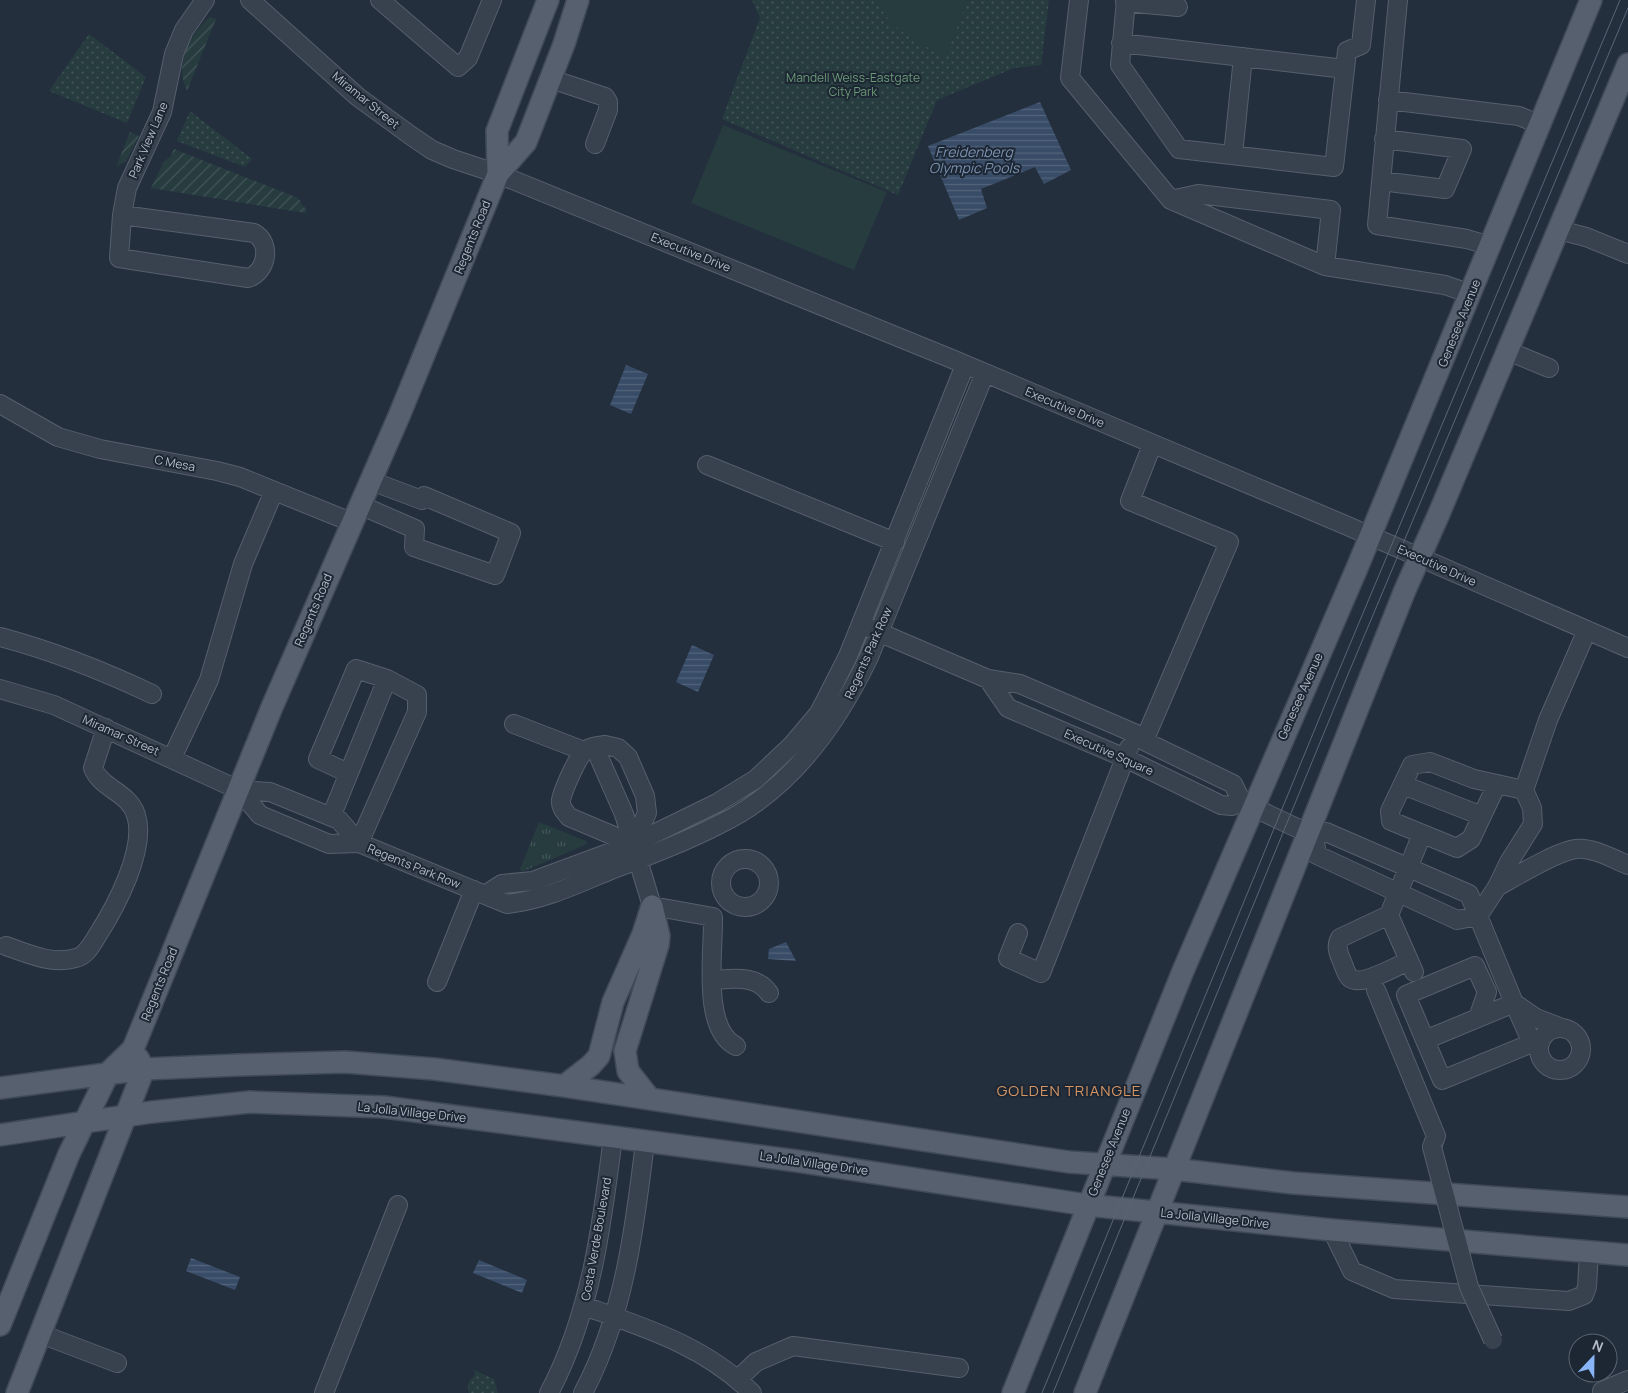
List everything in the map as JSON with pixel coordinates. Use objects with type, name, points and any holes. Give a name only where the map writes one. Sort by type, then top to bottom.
[{"type":"main road","name":"Regents Road","points":[[498,174],[497,131],[548,0]]},
{"type":"main road","name":"Regents Road","points":[[0,1325],[69,1154],[109,1072],[133,1049],[272,707],[370,481],[498,174],[526,142],[551,79],[578,0]]},
{"type":"main road","name":"Genesee Avenue","points":[[1013,1393],[1247,804],[1370,536],[1591,0]]},
{"type":"main road","points":[[1085,1393],[1173,1169],[1311,835],[1419,557],[1560,230],[1628,64]]},
{"type":"main road","points":[[650,1099],[628,1072],[625,1051],[658,945],[659,936],[652,906]]},
{"type":"main road","points":[[564,1086],[592,1065],[598,1056],[613,1002],[643,934],[652,906]]},
{"type":"main road","points":[[17,1393],[144,1069],[133,1049]]},
{"type":"main road","points":[[0,1088],[109,1072],[144,1069],[346,1062],[434,1069],[564,1086],[1069,1162],[1173,1169],[1293,1183],[1628,1207]]},
{"type":"main road","name":"La Jolla Village Drive","points":[[0,1136],[127,1115],[250,1102],[384,1107],[892,1174],[1087,1205],[1332,1230],[1628,1255]]},
{"type":"street","name":"Park View Lane","points":[[122,214],[254,233],[262,238],[266,245],[262,267],[256,275],[248,278],[120,258],[122,214],[127,188],[162,112],[174,54],[184,30],[205,0]]},
{"type":"street","name":"Miramar Street","points":[[250,0],[358,97],[410,135],[432,150],[498,174]]},
{"type":"street","points":[[380,0],[458,67],[468,58],[492,0]]},
{"type":"street","points":[[1079,0],[1070,78],[1171,200],[1325,266],[1445,285],[1471,294]]},
{"type":"street","points":[[1178,7],[1126,1],[1120,65],[1179,149],[1334,167],[1347,51],[1361,44],[1366,0]]},
{"type":"street","points":[[1398,0],[1377,225],[1467,239],[1490,246]]},
{"type":"street","points":[[1122,43],[1345,69]]},
{"type":"street","points":[[1233,156],[1243,57]]},
{"type":"street","points":[[551,79],[605,97],[608,102],[608,110],[595,144]]},
{"type":"street","points":[[1388,100],[1519,116],[1540,125]]},
{"type":"street","points":[[1381,181],[1444,189],[1462,149],[1384,139]]},
{"type":"street","name":"Executive Drive","points":[[498,174],[985,373],[1370,536],[1628,648]]},
{"type":"street","points":[[1171,200],[1198,194],[1332,210],[1325,266]]},
{"type":"street","points":[[1560,230],[1586,237],[1628,254]]},
{"type":"street","points":[[1508,351],[1549,368]]},
{"type":"street","name":"Regents Park Row","points":[[239,790],[270,792],[339,820],[360,843],[507,904],[532,901],[636,852],[721,824],[744,810],[798,765],[825,718],[965,365]]},
{"type":"street","name":"Regents Park Row","points":[[825,718],[858,679],[985,373]]},
{"type":"street","name":"C Mesa","points":[[0,404],[58,437],[100,449],[217,471],[274,491],[415,529],[414,547],[495,576],[511,533],[424,496],[422,500],[370,481]]},
{"type":"street","points":[[1018,933],[1008,958],[1041,973],[1126,758],[1139,737],[1229,542],[1130,501],[1152,445]]},
{"type":"street","points":[[707,465],[895,542]]},
{"type":"street","points":[[172,758],[209,680],[243,564],[274,491]]},
{"type":"street","name":"Executive Square","points":[[861,625],[988,679],[1020,684],[1139,737],[1233,784],[1247,804],[1311,835]]},
{"type":"street","points":[[1514,1003],[1536,1018],[1577,1036],[1581,1046],[1577,1061],[1572,1066],[1560,1070],[1547,1066],[1539,1056],[1514,1003],[1478,916],[1469,894],[1326,832],[1311,835],[1318,855],[1398,894],[1457,920],[1478,916],[1497,887],[1508,862],[1533,824],[1532,808],[1524,790],[1548,720],[1587,630]]},
{"type":"street","points":[[0,636],[36,646],[102,671],[152,694]]},
{"type":"street","points":[[239,790],[260,815],[329,844],[360,843],[417,712],[417,695],[387,679],[356,669],[318,759],[348,773]]},
{"type":"street","points":[[330,817],[387,679]]},
{"type":"street","name":"Executive Square","points":[[988,679],[1008,708],[1126,758],[1221,805],[1247,804]]},
{"type":"street","name":"Miramar Street","points":[[0,689],[54,706],[239,790]]},
{"type":"street","points":[[1038,721],[1048,696]]},
{"type":"street","points":[[514,724],[591,753],[624,814],[652,906],[713,917]]},
{"type":"street","points":[[6,946],[34,957],[56,960],[78,958],[88,949],[116,906],[134,858],[138,829],[136,814],[129,802],[101,782],[93,768],[106,728]]},
{"type":"street","points":[[605,745],[618,748],[628,757],[645,796],[647,813],[636,852],[569,817],[562,809],[561,800],[591,753],[592,746],[605,745]]},
{"type":"street","points":[[1497,784],[1472,839],[1457,848],[1391,820],[1390,811],[1412,765],[1430,762],[1474,779],[1497,784],[1524,790]]},
{"type":"street","points":[[1403,785],[1482,816]]},
{"type":"street","points":[[1390,916],[1340,938],[1337,944],[1338,950],[1347,974],[1351,979],[1364,981],[1411,966],[1390,916],[1422,834]]},
{"type":"street","points":[[1497,887],[1554,857],[1576,849],[1596,852],[1628,866]]},
{"type":"street","points":[[437,982],[479,892]]},
{"type":"street","points":[[728,901],[713,917],[717,980],[712,1002],[725,1039],[736,1046]]},
{"type":"street","points":[[1478,1018],[1487,992],[1475,966],[1406,995],[1442,1080],[1535,1046],[1544,1034],[1551,1029],[1562,1028]]},
{"type":"street","points":[[717,980],[732,986],[750,988],[762,992]]},
{"type":"street","points":[[1376,990],[1433,1139],[1469,1287],[1493,1340]]},
{"type":"street","points":[[1425,1040],[1514,1003]]},
{"type":"street","name":"Costa Verde Boulevard","points":[[549,1393],[571,1346],[584,1306],[593,1267],[613,1137]]},
{"type":"street","points":[[583,1393],[599,1360],[614,1316],[629,1252],[645,1142]]},
{"type":"street","points":[[324,1393],[398,1205]]},
{"type":"street","points":[[1332,1230],[1352,1271],[1394,1289],[1569,1301],[1584,1294],[1587,1287],[1590,1252]]},
{"type":"street","points":[[584,1306],[653,1330],[696,1350],[738,1379],[752,1393]]},
{"type":"street","points":[[41,1334],[118,1363]]},
{"type":"street","points":[[738,1379],[756,1362],[793,1346],[959,1368]]},
{"type":"green space","name":"Mandell Weiss-Eastgate City Park","points":[[752,0],[1049,0],[1041,65],[1014,68],[937,100],[898,195],[722,119],[760,18]]},
{"type":"green space","points":[[874,0],[968,0],[945,57],[914,40],[893,25]]},
{"type":"green space","points":[[210,17],[216,19],[187,91],[183,81],[183,60],[190,41],[202,24]]},
{"type":"green space","points":[[89,34],[146,77],[127,123],[49,91]]},
{"type":"green space","points":[[190,111],[252,159],[245,167],[177,141]]},
{"type":"green space","points":[[723,125],[887,192],[854,270],[691,203]]},
{"type":"green space","points":[[130,132],[139,136],[126,161],[116,167]]},
{"type":"green space","points":[[174,149],[298,198],[307,211],[305,213],[151,188],[163,163],[171,156]]},
{"type":"green space","points":[[539,822],[586,841],[587,844],[522,872],[520,869]]},
{"type":"green space","points":[[474,1370],[494,1379],[498,1393],[469,1393],[468,1384],[475,1375]]},
{"type":"water","name":"Freidenberg Olympic Pools","points":[[1040,102],[1071,170],[1044,184],[1035,167],[981,189],[987,208],[959,220],[928,146]]},
{"type":"water","points":[[626,365],[648,374],[631,414],[610,405]]},
{"type":"water","points":[[692,645],[714,655],[698,692],[676,682]]},
{"type":"water","points":[[786,942],[796,961],[768,959],[769,949]]},
{"type":"water","points":[[191,1258],[240,1277],[235,1290],[186,1271]]},
{"type":"water","points":[[479,1260],[527,1280],[522,1293],[473,1273]]},
{"type":"tram line","points":[[1042,1393],[1335,680],[1620,0]]},
{"type":"tram line","points":[[1053,1393],[1344,684],[1628,8]]},
{"type":"district","name":"GOLDEN TRIANGLE","points":[[1069,1090]]}]
